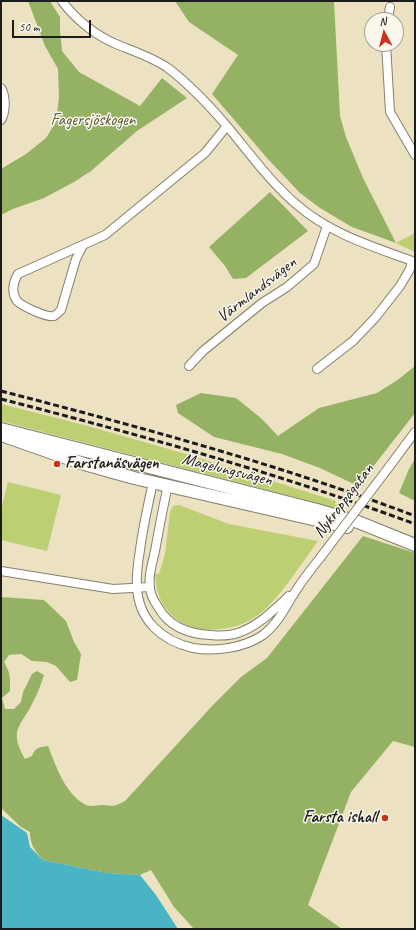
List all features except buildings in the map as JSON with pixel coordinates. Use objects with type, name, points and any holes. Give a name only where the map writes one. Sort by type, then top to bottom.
[{"type":"main road","name":"Magelungsvägen","points":[[1,429],[316,510],[358,522],[396,539]]},
{"type":"main road","name":"Magelungsvägen","points":[[1,435],[84,464],[153,482],[396,539],[415,545]]},
{"type":"main road","points":[[153,482],[156,469]]},
{"type":"main road","points":[[168,485],[171,473]]},
{"type":"street","points":[[62,1],[80,21],[96,33],[166,67],[196,92],[227,126],[275,184],[296,205],[327,226],[371,246],[413,262],[400,286],[375,318],[353,340],[317,369]]},
{"type":"street","points":[[389,12],[390,7]]},
{"type":"street","points":[[386,52],[390,112],[415,156]]},
{"type":"street","points":[[1,88],[3,92],[4,115],[1,120]]},
{"type":"street","points":[[83,245],[76,259],[61,310],[54,316],[48,317],[17,301],[14,293],[14,280],[18,274],[105,235],[205,154],[227,126]]},
{"type":"street","name":"Värmlandsvägen","points":[[188,366],[202,351],[262,303],[287,287],[314,264],[327,226]]},
{"type":"street","name":"Nykroppagatan","points":[[153,482],[143,527],[137,574],[137,588],[141,607],[149,623],[163,637],[184,646],[198,649],[223,649],[252,642],[275,624],[297,589],[415,432]]},
{"type":"street","name":"Nykroppagatan","points":[[168,485],[150,575],[150,587],[151,593],[162,615],[172,624],[188,632],[194,633],[222,636],[236,634],[266,617],[297,589]]},
{"type":"street","points":[[1,571],[113,589],[150,587]]},
{"type":"green space","name":"Fagersjöskogen","points":[[28,1],[50,1],[60,17],[62,51],[79,72],[140,106],[162,78],[187,98],[137,131],[91,171],[74,182],[44,198],[1,215],[1,169],[26,154],[46,138],[56,122],[59,98],[58,69],[45,46]]},
{"type":"green space","points":[[175,1],[334,1],[340,116],[346,137],[363,178],[396,243],[352,227],[320,208],[300,193],[267,158],[212,94],[238,55],[189,22]]},
{"type":"green space","points":[[270,192],[308,231],[246,278],[233,279],[225,266],[209,247]]},
{"type":"green space","points":[[415,233],[415,252],[396,243]]},
{"type":"green space","points":[[415,366],[415,413],[358,486],[320,468],[282,454],[214,437],[178,413],[176,405],[201,393],[236,398],[262,419],[278,436],[319,408],[377,393],[399,379]]},
{"type":"green space","points":[[1,404],[88,426],[193,456],[336,501],[335,504],[342,507],[339,510],[302,499],[1,421]]},
{"type":"green space","points":[[415,459],[415,501],[399,493]]},
{"type":"green space","points":[[8,482],[61,495],[47,551],[1,540],[1,510]]},
{"type":"green space","points":[[179,505],[229,524],[318,541],[278,596],[262,612],[243,623],[232,627],[209,630],[194,628],[181,622],[169,613],[159,595],[155,574],[159,574],[165,554],[170,512],[173,506]]},
{"type":"green space","points":[[363,536],[415,553],[415,747],[393,741],[351,792],[308,905],[342,929],[194,929],[174,907],[151,870],[140,875],[107,873],[43,860],[34,848],[31,841],[30,832],[21,827],[1,808],[1,597],[44,600],[66,621],[74,642],[81,654],[77,680],[70,682],[56,666],[47,662],[32,661],[21,654],[9,655],[4,662],[10,676],[10,691],[2,698],[5,709],[14,709],[21,702],[23,692],[32,674],[37,671],[44,675],[35,699],[18,729],[17,741],[25,759],[32,756],[34,751],[38,748],[48,746],[62,779],[72,794],[88,806],[114,806],[125,801],[213,705],[241,677],[267,658]]},
{"type":"water","points":[[1,815],[27,833],[30,847],[43,860],[107,873],[140,875],[156,895],[178,929],[1,929]]},
{"type":"railway","points":[[1,391],[210,448],[313,480],[415,516]]},
{"type":"railway","points":[[1,399],[210,456],[313,488],[415,524]]},
{"type":"place","name":"Farstanäsvägen","points":[[57,464]]},
{"type":"place","name":"Farsta ishall","points":[[385,818]]}]
